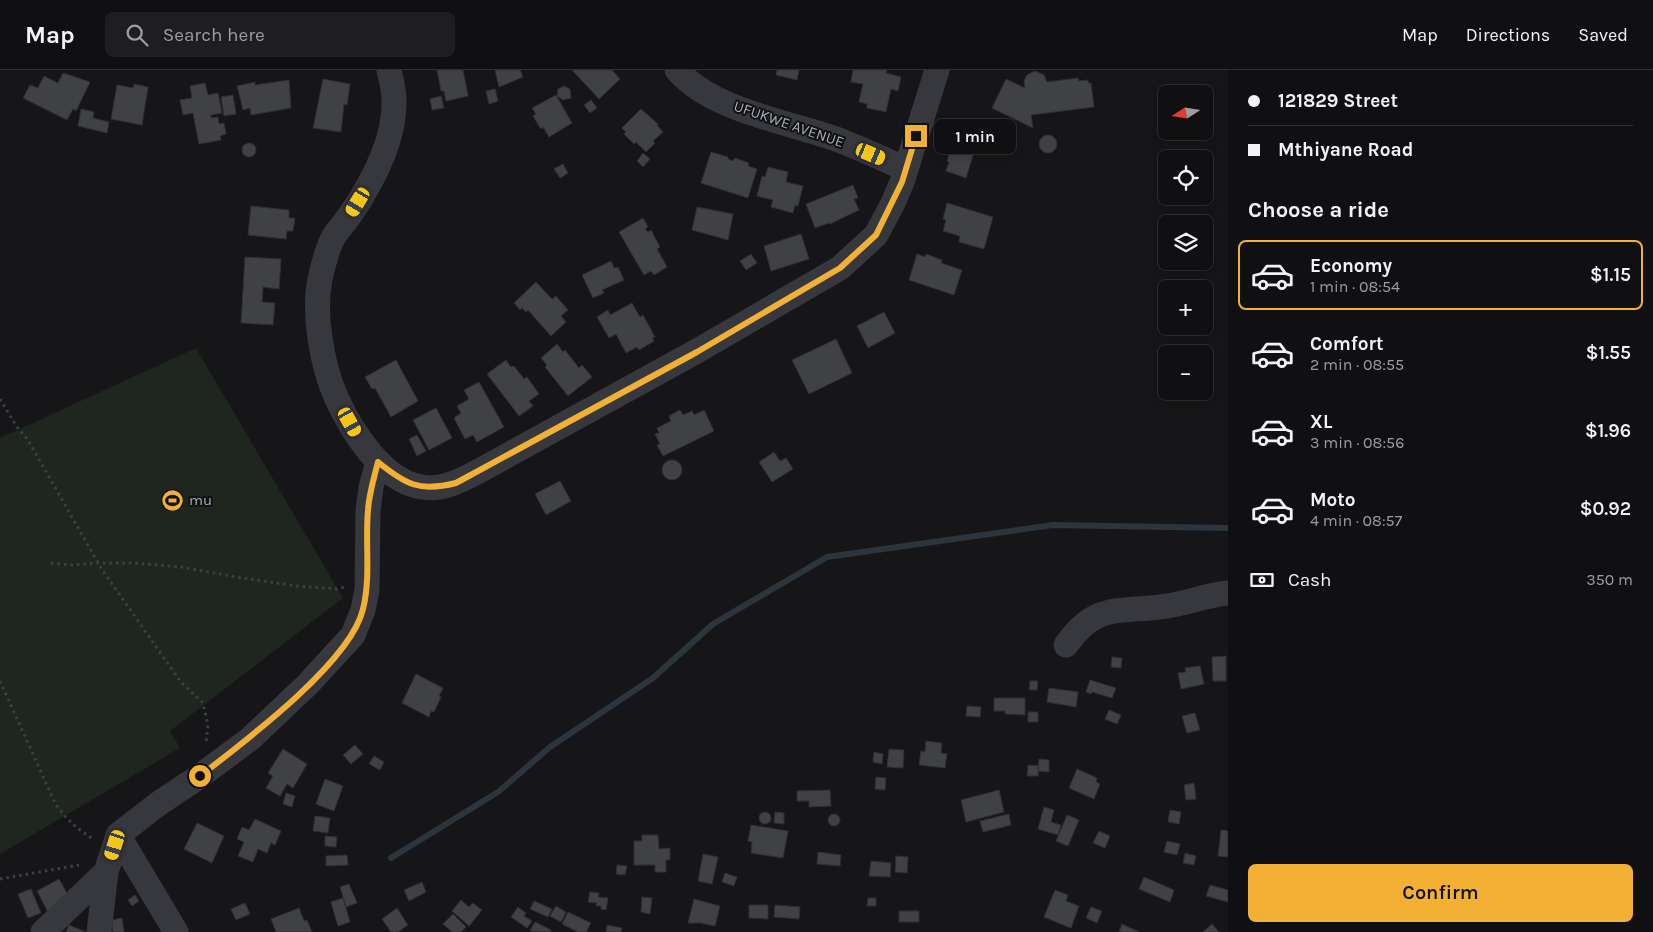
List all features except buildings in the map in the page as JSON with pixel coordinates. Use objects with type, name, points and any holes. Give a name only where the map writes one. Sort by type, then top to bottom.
[{"type":"street","points":[[389,70],[394,99],[392,124],[385,147],[372,177],[333,238],[320,279],[318,296],[319,322],[323,354],[336,397],[357,434],[378,462],[408,484],[422,488],[436,488],[456,483],[697,352],[840,268],[876,235],[893,203],[906,169],[937,70]]},
{"type":"street","name":"UFUKWE AVENUE","points":[[677,70],[706,94],[745,110],[837,139],[906,169]]},
{"type":"street","points":[[43,932],[158,804],[250,739],[346,645],[353,635],[363,610],[367,583],[368,510],[371,488],[378,462]]},
{"type":"street","points":[[1066,645],[1085,622],[1103,613],[1142,607],[1160,607],[1228,593]]},
{"type":"street","points":[[99,932],[112,853]]},
{"type":"street","points":[[112,853],[176,932]]},
{"type":"path","points":[[0,398],[17,427],[28,440],[97,563],[180,681],[203,703],[208,725],[205,750],[209,769]]},
{"type":"path","points":[[51,563],[72,566],[97,563],[182,566],[242,578],[330,588],[349,587],[361,582],[367,583]]},
{"type":"path","points":[[0,681],[45,782],[64,816],[80,831],[112,853]]},
{"type":"path","points":[[0,879],[65,867],[112,853]]},
{"type":"shaded area","points":[[196,348],[343,598],[170,731],[180,748],[0,854],[0,438]]},
{"type":"waterway","points":[[391,858],[498,792],[550,747],[653,678],[713,624],[827,557],[1053,525],[1228,528]]},
{"type":"place","name":"mu","points":[[173,500]]},
{"type":"route","points":[[200,776],[250,739],[308,684],[346,645],[353,635],[363,610],[367,590],[368,510],[371,488],[378,462],[408,484],[422,488],[436,488],[456,483],[697,352],[840,268],[876,235],[902,182],[916,136]]}]
